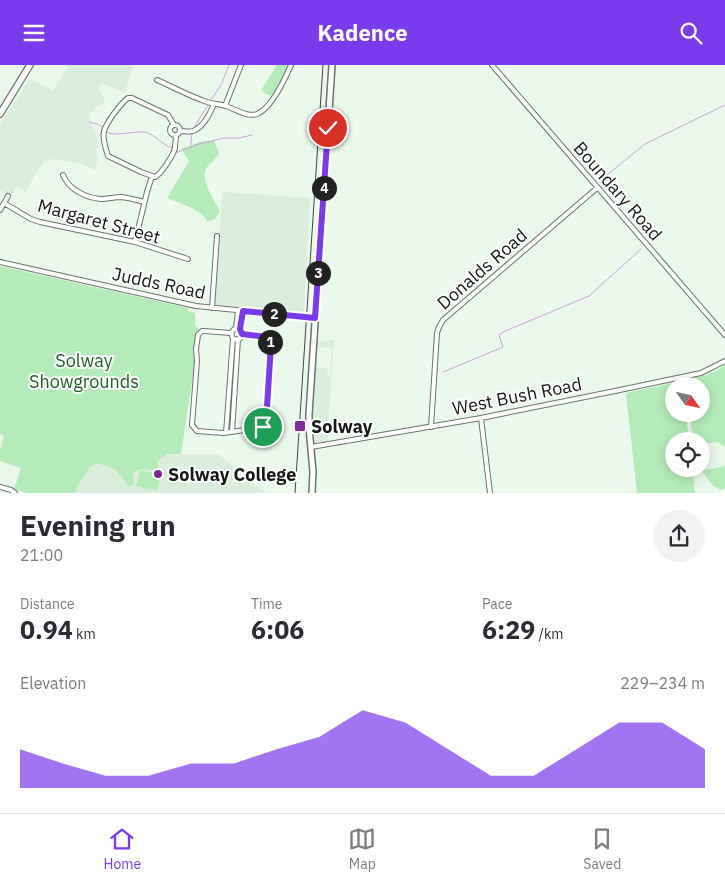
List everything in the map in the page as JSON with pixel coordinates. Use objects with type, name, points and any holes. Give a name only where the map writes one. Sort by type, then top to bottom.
[{"type":"highway","points":[[0,114],[30,65]]},
{"type":"main road","points":[[312,493],[309,414],[332,65]]},
{"type":"street","points":[[225,106],[241,65]]},
{"type":"street","points":[[156,80],[198,99],[249,115],[258,114],[276,94],[291,65]]},
{"type":"street","name":"Boundary Road","points":[[492,65],[725,335]]},
{"type":"street","points":[[180,131],[179,127],[174,125],[170,117],[164,113],[128,98],[121,104],[104,131],[104,139],[108,155],[155,177],[170,157],[176,135],[180,131],[193,131],[198,128],[210,113],[214,104]]},
{"type":"street","points":[[174,125],[170,132],[176,135]]},
{"type":"street","points":[[64,175],[66,181],[76,190],[94,198],[122,197],[144,202]]},
{"type":"street","points":[[135,242],[152,177]]},
{"type":"street","name":"Donalds Road","points":[[431,427],[438,333],[443,320],[597,188]]},
{"type":"street","points":[[0,210],[8,196]]},
{"type":"street","name":"Margaret Street","points":[[4,203],[31,219],[40,222],[135,242],[188,259]]},
{"type":"street","points":[[212,308],[217,237]]},
{"type":"street","name":"Judds Road","points":[[0,262],[190,305],[315,318]]},
{"type":"street","points":[[238,329],[233,330],[231,333],[202,331],[198,335],[192,425],[197,431],[226,433],[260,428],[266,422],[271,345],[267,337],[242,334],[238,329],[240,311]]},
{"type":"street","points":[[226,433],[230,415],[236,339],[231,333]]},
{"type":"street","points":[[236,339],[240,338],[242,334]]},
{"type":"street","name":"West Bush Road","points":[[311,447],[481,418],[606,393],[701,373],[725,361]]},
{"type":"street","points":[[230,415],[232,432]]},
{"type":"street","points":[[481,418],[490,493]]},
{"type":"street","points":[[0,487],[12,490],[15,493]]},
{"type":"shaded area","points":[[65,65],[133,65],[125,93],[102,83],[99,88],[104,102],[95,107],[96,110],[89,113],[100,148],[96,149],[97,171],[82,164],[55,159],[44,161],[25,192],[17,186],[11,196],[0,190],[0,125],[29,79],[53,90],[68,67]]},
{"type":"shaded area","points":[[222,192],[310,198],[304,314],[215,305]]},
{"type":"shaded area","points":[[334,339],[332,374],[330,373],[332,348],[318,347],[318,342]]},
{"type":"shaded area","points":[[317,367],[328,369],[327,376],[331,376],[327,442],[319,441],[317,444],[315,443],[313,405]]},
{"type":"shaded area","name":"Solway College","points":[[89,453],[120,455],[218,454],[266,493],[60,493]]},
{"type":"green space","points":[[277,65],[291,65],[274,96],[268,95],[261,90]]},
{"type":"green space","points":[[214,140],[219,153],[206,169],[205,179],[220,211],[214,220],[207,221],[195,210],[167,198],[189,161],[181,149],[200,142]]},
{"type":"green space","name":"Solway Showgrounds","points":[[0,266],[188,308],[188,311],[195,313],[195,325],[200,330],[181,454],[167,454],[157,462],[158,469],[139,469],[133,474],[133,485],[129,486],[115,469],[97,463],[90,467],[76,488],[75,493],[27,493],[14,489],[21,468],[0,461],[0,450],[4,436],[0,434]]},
{"type":"green space","points":[[725,365],[725,447],[717,442],[710,443],[710,432],[692,432],[691,423],[710,423],[710,377],[698,377],[710,374]]},
{"type":"green space","points":[[665,385],[665,423],[687,423],[688,432],[665,432],[665,477],[694,477],[695,493],[637,493],[626,393]]},
{"type":"green space","points":[[725,464],[725,488],[721,490],[712,485],[706,477],[710,477],[710,469],[724,466]]},
{"type":"green space","points":[[140,470],[161,475],[157,490],[136,486]]},
{"type":"waterway","points":[[211,100],[221,85],[229,65]]},
{"type":"waterway","points":[[193,129],[208,105]]},
{"type":"waterway","points":[[601,180],[645,144],[725,105]]},
{"type":"waterway","points":[[89,122],[104,128]]},
{"type":"waterway","points":[[106,132],[114,134],[145,132],[172,148]]},
{"type":"waterway","points":[[191,145],[192,133]]},
{"type":"waterway","points":[[175,153],[199,144],[224,138],[239,138],[252,135]]},
{"type":"waterway","points":[[443,372],[503,347],[499,335],[503,332],[589,296],[641,249]]},
{"type":"railway","points":[[295,493],[323,65]]},
{"type":"place","name":"Solway","points":[[300,426]]},
{"type":"place","name":"Solway College","points":[[158,474]]},
{"type":"route","points":[[263,427],[266,422],[271,345],[267,337],[242,334],[240,329],[243,311],[315,318],[328,128]]}]
